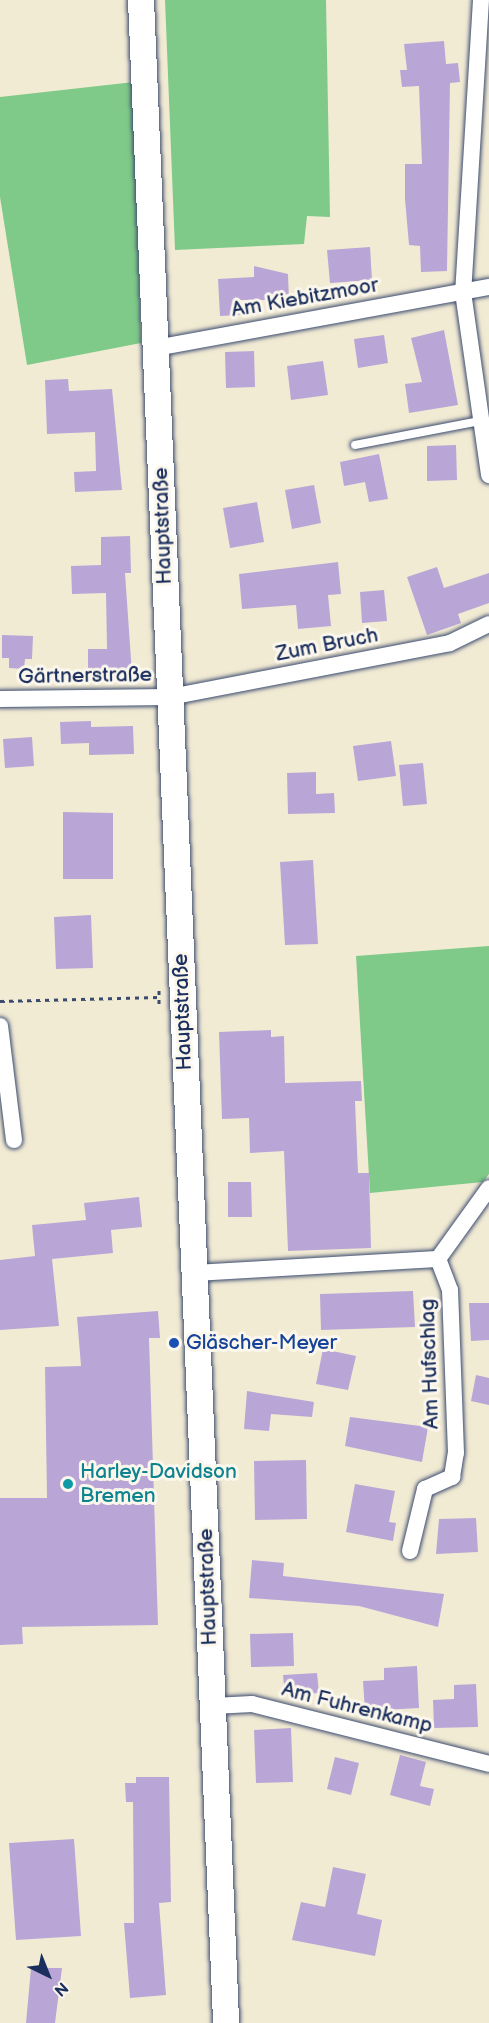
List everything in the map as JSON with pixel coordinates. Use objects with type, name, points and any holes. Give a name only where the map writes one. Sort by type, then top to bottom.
[{"type":"main road","name":"Hauptstraße","points":[[141,0],[226,2023]]},
{"type":"street","points":[[481,0],[463,292],[489,475]]},
{"type":"street","name":"Am Kiebitzmoor","points":[[156,348],[489,287]]},
{"type":"street","name":"Zum Bruch","points":[[170,697],[450,644],[489,624]]},
{"type":"street","name":"Gärtnerstraße","points":[[0,699],[170,697]]},
{"type":"street","points":[[0,1026],[14,1140]]},
{"type":"street","points":[[194,1273],[438,1259],[489,1188]]},
{"type":"street","name":"Am Hufschlag","points":[[411,1551],[425,1489],[452,1477],[456,1453],[450,1290],[438,1259]]},
{"type":"street","name":"Am Fuhrenkamp","points":[[213,1706],[252,1704],[489,1764]]},
{"type":"lane","points":[[355,445],[480,421]]},
{"type":"path","points":[[0,1001],[159,997]]},
{"type":"green space","points":[[165,0],[326,0],[330,217],[307,216],[304,244],[175,250]]},
{"type":"green space","points":[[134,82],[141,343],[27,365],[0,197],[0,97]]},
{"type":"green space","points":[[489,946],[489,1174],[483,1182],[370,1193],[356,956]]},
{"type":"building","points":[[444,41],[446,64],[458,63],[460,82],[450,83],[447,271],[421,272],[420,246],[409,245],[405,199],[405,164],[422,164],[419,86],[402,87],[400,70],[407,70],[404,44]]},
{"type":"building","points":[[370,247],[372,280],[330,283],[327,250]]},
{"type":"building","points":[[254,266],[288,274],[289,300],[240,300],[241,315],[220,316],[218,279],[254,277]]},
{"type":"building","points":[[444,330],[458,405],[409,413],[405,384],[422,382],[411,338]]},
{"type":"building","points":[[384,335],[388,363],[358,368],[354,339]]},
{"type":"building","points":[[254,351],[255,387],[226,388],[225,352]]},
{"type":"building","points":[[323,361],[328,395],[291,400],[287,366]]},
{"type":"building","points":[[68,379],[69,391],[112,389],[122,490],[75,492],[74,472],[96,471],[95,432],[47,434],[45,380]]},
{"type":"building","points":[[456,445],[457,480],[427,481],[427,446]]},
{"type":"building","points":[[379,454],[388,499],[369,502],[365,482],[344,486],[340,462]]},
{"type":"building","points":[[314,485],[321,523],[292,529],[285,490]]},
{"type":"building","points":[[257,502],[264,542],[230,548],[223,508]]},
{"type":"building","points":[[130,536],[131,573],[125,573],[132,674],[88,675],[88,649],[107,649],[106,593],[72,594],[71,566],[101,565],[101,537]]},
{"type":"building","points":[[338,562],[341,594],[328,595],[331,626],[298,629],[296,605],[242,609],[239,574]]},
{"type":"building","points":[[437,567],[444,588],[489,573],[489,603],[458,614],[461,623],[427,635],[407,577]]},
{"type":"building","points":[[384,590],[387,621],[362,623],[360,592]]},
{"type":"building","points":[[2,635],[33,636],[32,659],[25,659],[24,669],[9,668],[9,658],[2,658]]},
{"type":"building","points":[[91,721],[91,727],[133,726],[134,754],[89,755],[89,743],[61,744],[60,722]]},
{"type":"building","points":[[32,737],[34,766],[5,768],[3,739]]},
{"type":"building","points":[[391,741],[396,776],[358,781],[353,746]]},
{"type":"building","points":[[423,763],[427,804],[403,806],[399,765]]},
{"type":"building","points":[[316,772],[316,794],[334,793],[335,813],[288,814],[287,773]]},
{"type":"building","points":[[63,812],[113,813],[113,879],[63,879]]},
{"type":"building","points":[[313,860],[318,944],[285,945],[280,862]]},
{"type":"building","points":[[91,915],[93,968],[56,969],[54,917]]},
{"type":"building","points":[[271,1030],[271,1037],[284,1036],[285,1083],[361,1081],[362,1101],[355,1101],[358,1173],[369,1173],[371,1248],[288,1251],[284,1151],[250,1153],[249,1118],[222,1119],[219,1032]]},
{"type":"building","points":[[228,1182],[251,1182],[252,1217],[228,1217]]},
{"type":"building","points":[[139,1197],[142,1227],[111,1230],[113,1253],[52,1259],[59,1326],[0,1330],[0,1260],[35,1256],[32,1225],[86,1220],[84,1203]]},
{"type":"building","points":[[413,1291],[415,1327],[321,1330],[320,1294]]},
{"type":"building","points":[[469,1303],[489,1303],[489,1340],[471,1341]]},
{"type":"building","name":"Harley-Davidson Bremen","points":[[158,1311],[160,1338],[149,1338],[158,1625],[22,1627],[23,1644],[0,1645],[0,1498],[47,1498],[45,1367],[81,1366],[77,1317]]},
{"type":"building","points":[[323,1349],[356,1356],[348,1390],[316,1384]]},
{"type":"building","points":[[476,1375],[489,1378],[489,1405],[471,1401]]},
{"type":"building","points":[[247,1391],[314,1402],[312,1417],[271,1414],[269,1431],[244,1429]]},
{"type":"building","points":[[350,1417],[428,1427],[422,1462],[345,1446]]},
{"type":"building","points":[[306,1460],[307,1519],[255,1520],[254,1461]]},
{"type":"building","points":[[355,1484],[395,1491],[389,1522],[396,1523],[393,1541],[346,1532]]},
{"type":"building","points":[[476,1518],[478,1552],[436,1554],[439,1519]]},
{"type":"building","points":[[252,1560],[284,1563],[283,1576],[444,1594],[438,1627],[359,1606],[249,1598]]},
{"type":"building","points":[[293,1633],[294,1666],[251,1667],[250,1634]]},
{"type":"building","points":[[417,1666],[419,1708],[365,1711],[363,1681],[384,1680],[384,1668]]},
{"type":"building","points":[[317,1673],[319,1693],[285,1695],[283,1675]]},
{"type":"building","points":[[476,1684],[478,1727],[434,1728],[433,1700],[454,1699],[454,1685]]},
{"type":"building","points":[[291,1728],[293,1782],[256,1783],[254,1730]]},
{"type":"building","points":[[400,1755],[426,1762],[420,1786],[434,1789],[430,1806],[390,1795]]},
{"type":"building","points":[[335,1757],[359,1763],[351,1795],[327,1789]]},
{"type":"building","points":[[136,1777],[169,1777],[171,1902],[159,1903],[166,1995],[130,1998],[124,1923],[134,1923],[133,1802],[126,1802],[125,1783],[136,1783]]},
{"type":"building","points":[[74,1839],[81,1936],[16,1940],[9,1843]]},
{"type":"building","points":[[333,1867],[366,1874],[357,1914],[382,1920],[375,1956],[292,1940],[301,1902],[325,1907]]},
{"type":"building","points":[[31,1968],[62,1968],[55,2023],[26,2023]]},
{"type":"place","name":"Gläscher-Meyer","points":[[174,1343]]},
{"type":"place","name":"Harley-Davidson Bremen","points":[[68,1484]]}]
